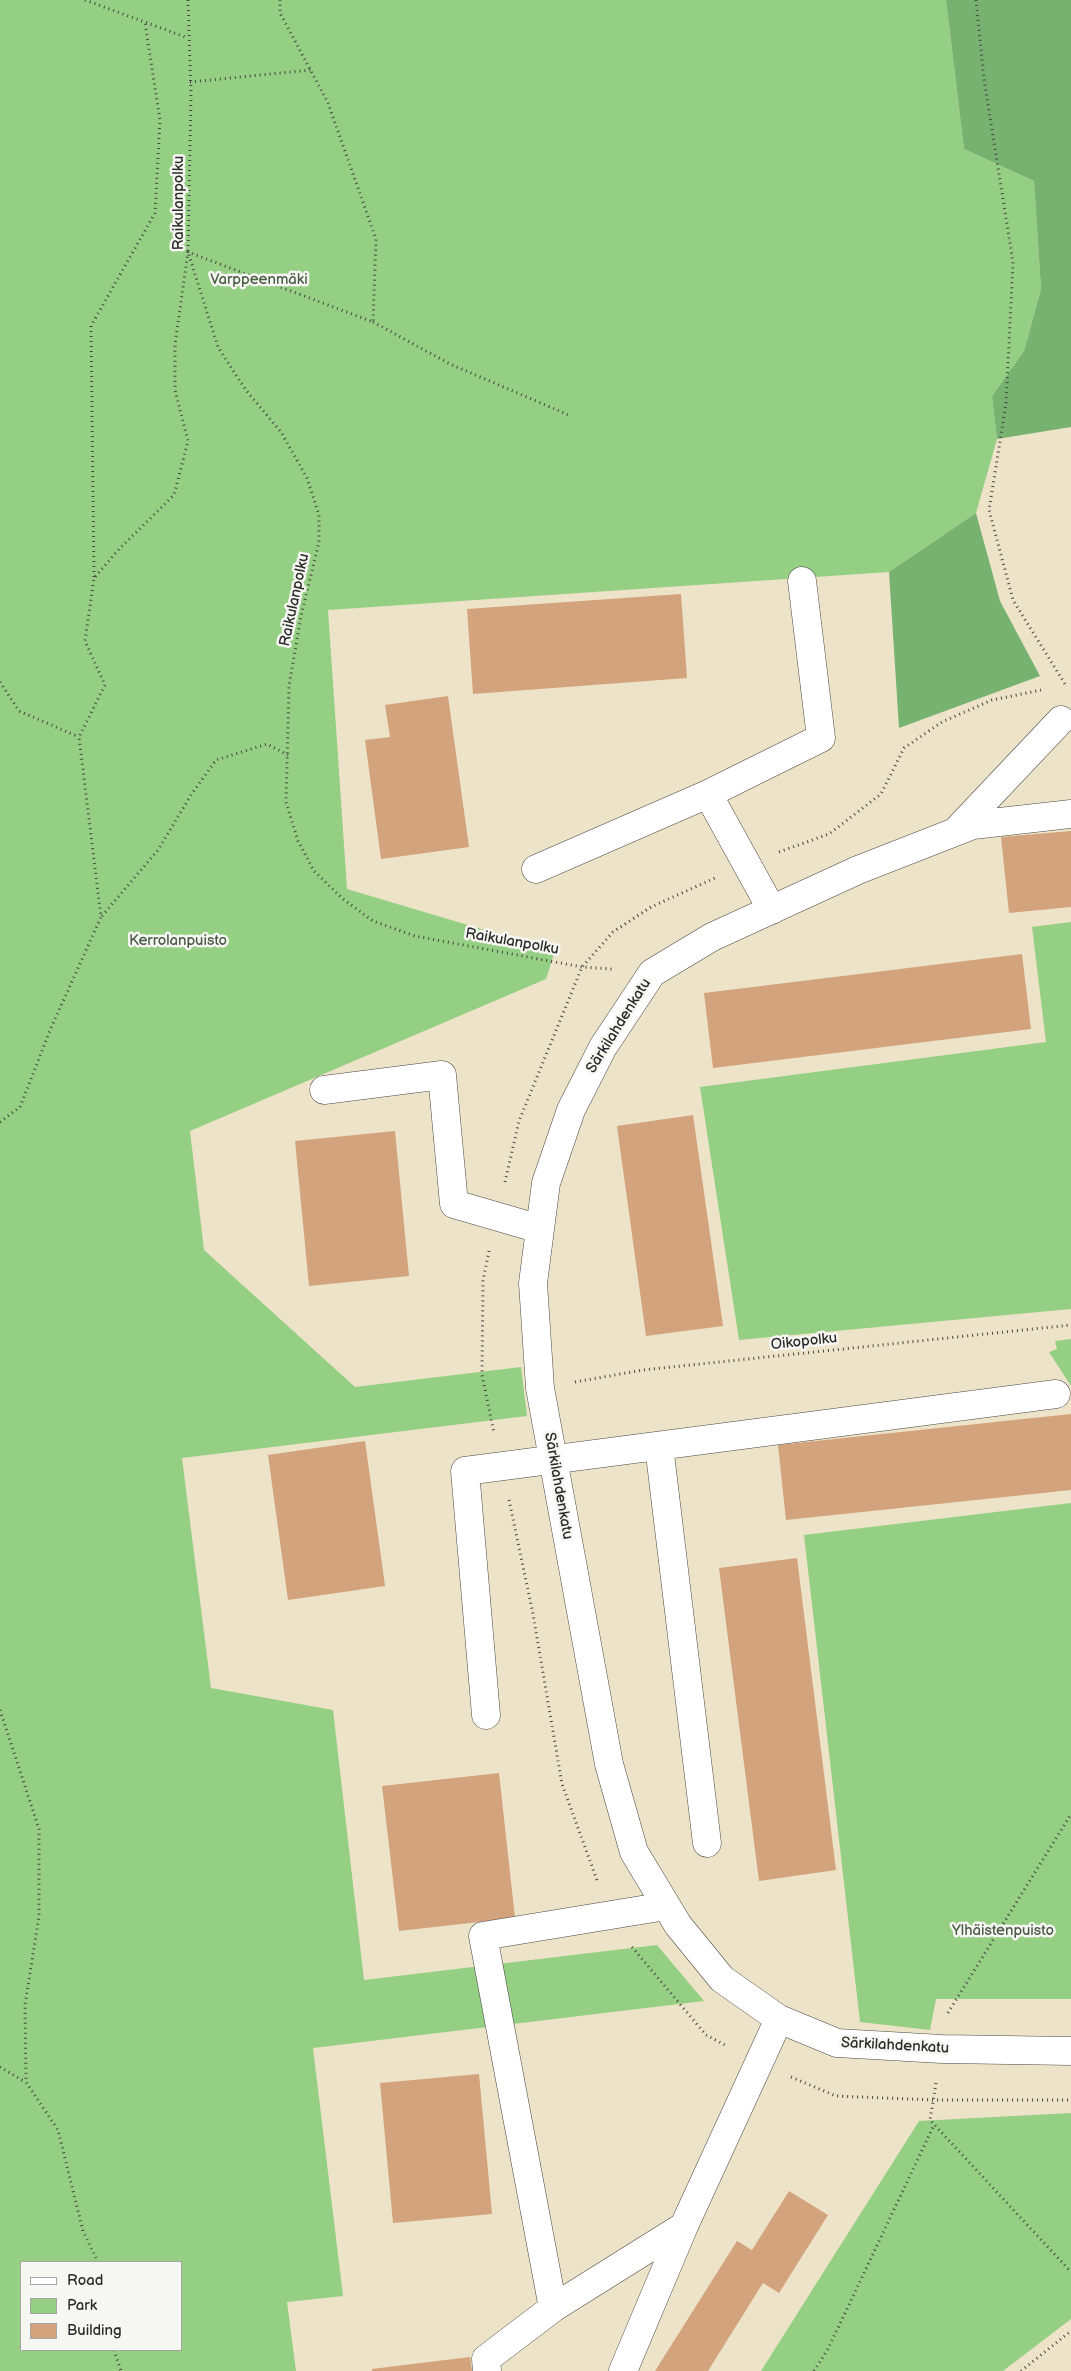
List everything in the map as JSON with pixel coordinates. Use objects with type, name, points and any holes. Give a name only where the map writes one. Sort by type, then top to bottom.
[{"type":"street","points":[[536,869],[708,794],[821,738],[802,581]]},
{"type":"street","points":[[964,829],[1061,720]]},
{"type":"street","points":[[708,794],[772,910]]},
{"type":"street","points":[[964,829],[1071,814]]},
{"type":"street","name":"Särkilahdenkatu","points":[[964,829],[858,870],[712,938],[652,973],[603,1047],[571,1110],[546,1183],[533,1283],[540,1388],[609,1764],[634,1852],[678,1925],[722,1979],[779,2019],[837,2043],[942,2049],[1071,2051]]},
{"type":"street","points":[[324,1090],[442,1075],[454,1204],[540,1229]]},
{"type":"street","points":[[486,1715],[465,1471],[554,1461],[1056,1394]]},
{"type":"street","points":[[659,1446],[708,1843]]},
{"type":"street","points":[[553,2308],[483,1936],[666,1906]]},
{"type":"street","points":[[624,2371],[684,2226],[779,2019]]},
{"type":"street","points":[[487,2371],[486,2359],[553,2308],[684,2226]]},
{"type":"path","points":[[84,0],[188,38]]},
{"type":"path","name":"Raikulanpolku","points":[[188,0],[190,82],[188,252],[218,347],[245,389],[281,432],[308,478],[319,515],[319,542],[301,616],[289,686],[286,802],[298,841],[314,871],[343,899],[373,921],[415,936],[582,967],[652,973]]},
{"type":"path","points":[[280,0],[280,13],[328,104],[376,239],[373,322]]},
{"type":"path","points":[[976,0],[984,79],[1013,262],[1006,404],[989,510],[1013,600],[1065,684]]},
{"type":"path","points":[[101,916],[79,736],[106,685],[85,641],[94,578],[91,326],[155,213],[160,120],[145,23]]},
{"type":"path","points":[[190,82],[311,70]]},
{"type":"path","points":[[94,578],[120,548],[174,495],[188,440],[175,390],[175,344],[188,252],[373,322],[450,364],[571,416]]},
{"type":"path","points":[[0,682],[19,711],[79,736]]},
{"type":"path","points":[[1059,686],[1071,683]]},
{"type":"path","points":[[504,1186],[519,1121],[582,967],[612,932],[651,907],[747,864],[829,834],[881,794],[904,748],[942,722],[992,700],[1046,689]]},
{"type":"path","points":[[0,1122],[20,1107],[51,1028],[101,916],[158,850],[191,795],[216,760],[267,744],[288,756]]},
{"type":"path","points":[[491,1242],[483,1280],[482,1376],[496,1442]]},
{"type":"path","name":"Oikopolku","points":[[540,1388],[642,1370],[1071,1325]]},
{"type":"path","points":[[509,1499],[533,1614],[562,1784],[599,1886]]},
{"type":"path","points":[[0,1710],[39,1830],[39,1916],[25,2005],[26,2082]]},
{"type":"path","points":[[631,1945],[706,2035],[760,2062],[836,2096],[934,2100],[1071,2100]]},
{"type":"path","points":[[0,2067],[26,2082],[58,2130],[83,2232],[98,2261]]},
{"type":"path","points":[[814,2371],[828,2349],[934,2124]]},
{"type":"path","points":[[1021,2371],[1071,2331]]},
{"type":"path","points":[[114,2351],[121,2371]]},
{"type":"green space","points":[[0,0],[946,0],[964,149],[1034,181],[1041,289],[1024,351],[992,396],[997,439],[976,513],[889,572],[328,610],[347,889],[555,951],[546,979],[190,1131],[204,1250],[355,1387],[521,1367],[527,1416],[182,1458],[211,1688],[333,1710],[364,1980],[657,1945],[704,2001],[313,2048],[343,2296],[287,2302],[296,2371],[0,2371]]},
{"type":"green space","points":[[946,0],[1071,0],[1071,427],[997,439],[992,396],[1024,351],[1041,289],[1034,181],[964,149]]},
{"type":"green space","points":[[976,513],[1000,601],[1040,676],[899,728],[889,572]]},
{"type":"green space","points":[[1071,922],[1071,1309],[739,1340],[700,1087],[1046,1042],[1032,927]]},
{"type":"green space","points":[[1071,1339],[1071,1386],[1049,1352],[1057,1349],[1055,1341]]},
{"type":"green space","name":"Ylhäistenpuisto","points":[[1071,1503],[1071,1999],[936,1999],[930,2030],[860,2022],[804,1535]]},
{"type":"green space","points":[[1071,2113],[1071,2319],[1003,2371],[761,2371],[919,2121]]},
{"type":"building","points":[[681,594],[687,678],[473,694],[467,609]]},
{"type":"building","points":[[448,696],[469,847],[381,859],[365,740],[390,737],[385,705]]},
{"type":"building","points":[[1071,831],[1071,907],[1009,913],[1001,837]]},
{"type":"building","points":[[1022,954],[1031,1029],[713,1068],[704,993]]},
{"type":"building","points":[[693,1115],[723,1326],[646,1336],[617,1126]]},
{"type":"building","points":[[395,1131],[409,1276],[309,1286],[295,1141]]},
{"type":"building","points":[[1071,1414],[1071,1490],[786,1520],[778,1445]]},
{"type":"building","points":[[365,1441],[385,1586],[288,1600],[268,1455]]},
{"type":"building","points":[[797,1558],[836,1870],[759,1881],[719,1568]]},
{"type":"building","points":[[499,1773],[515,1918],[399,1931],[382,1786]]},
{"type":"building","points":[[479,2074],[492,2214],[393,2223],[380,2083]]},
{"type":"building","points":[[789,2191],[828,2215],[779,2293],[763,2283],[708,2371],[655,2371],[737,2241],[752,2250]]},
{"type":"building","points":[[470,2357],[472,2371],[372,2371],[372,2369]]},
{"type":"park label","name":"Varppeenmäki","points":[[259,280]]},
{"type":"park label","name":"Kerrolanpuisto","points":[[178,941]]}]
